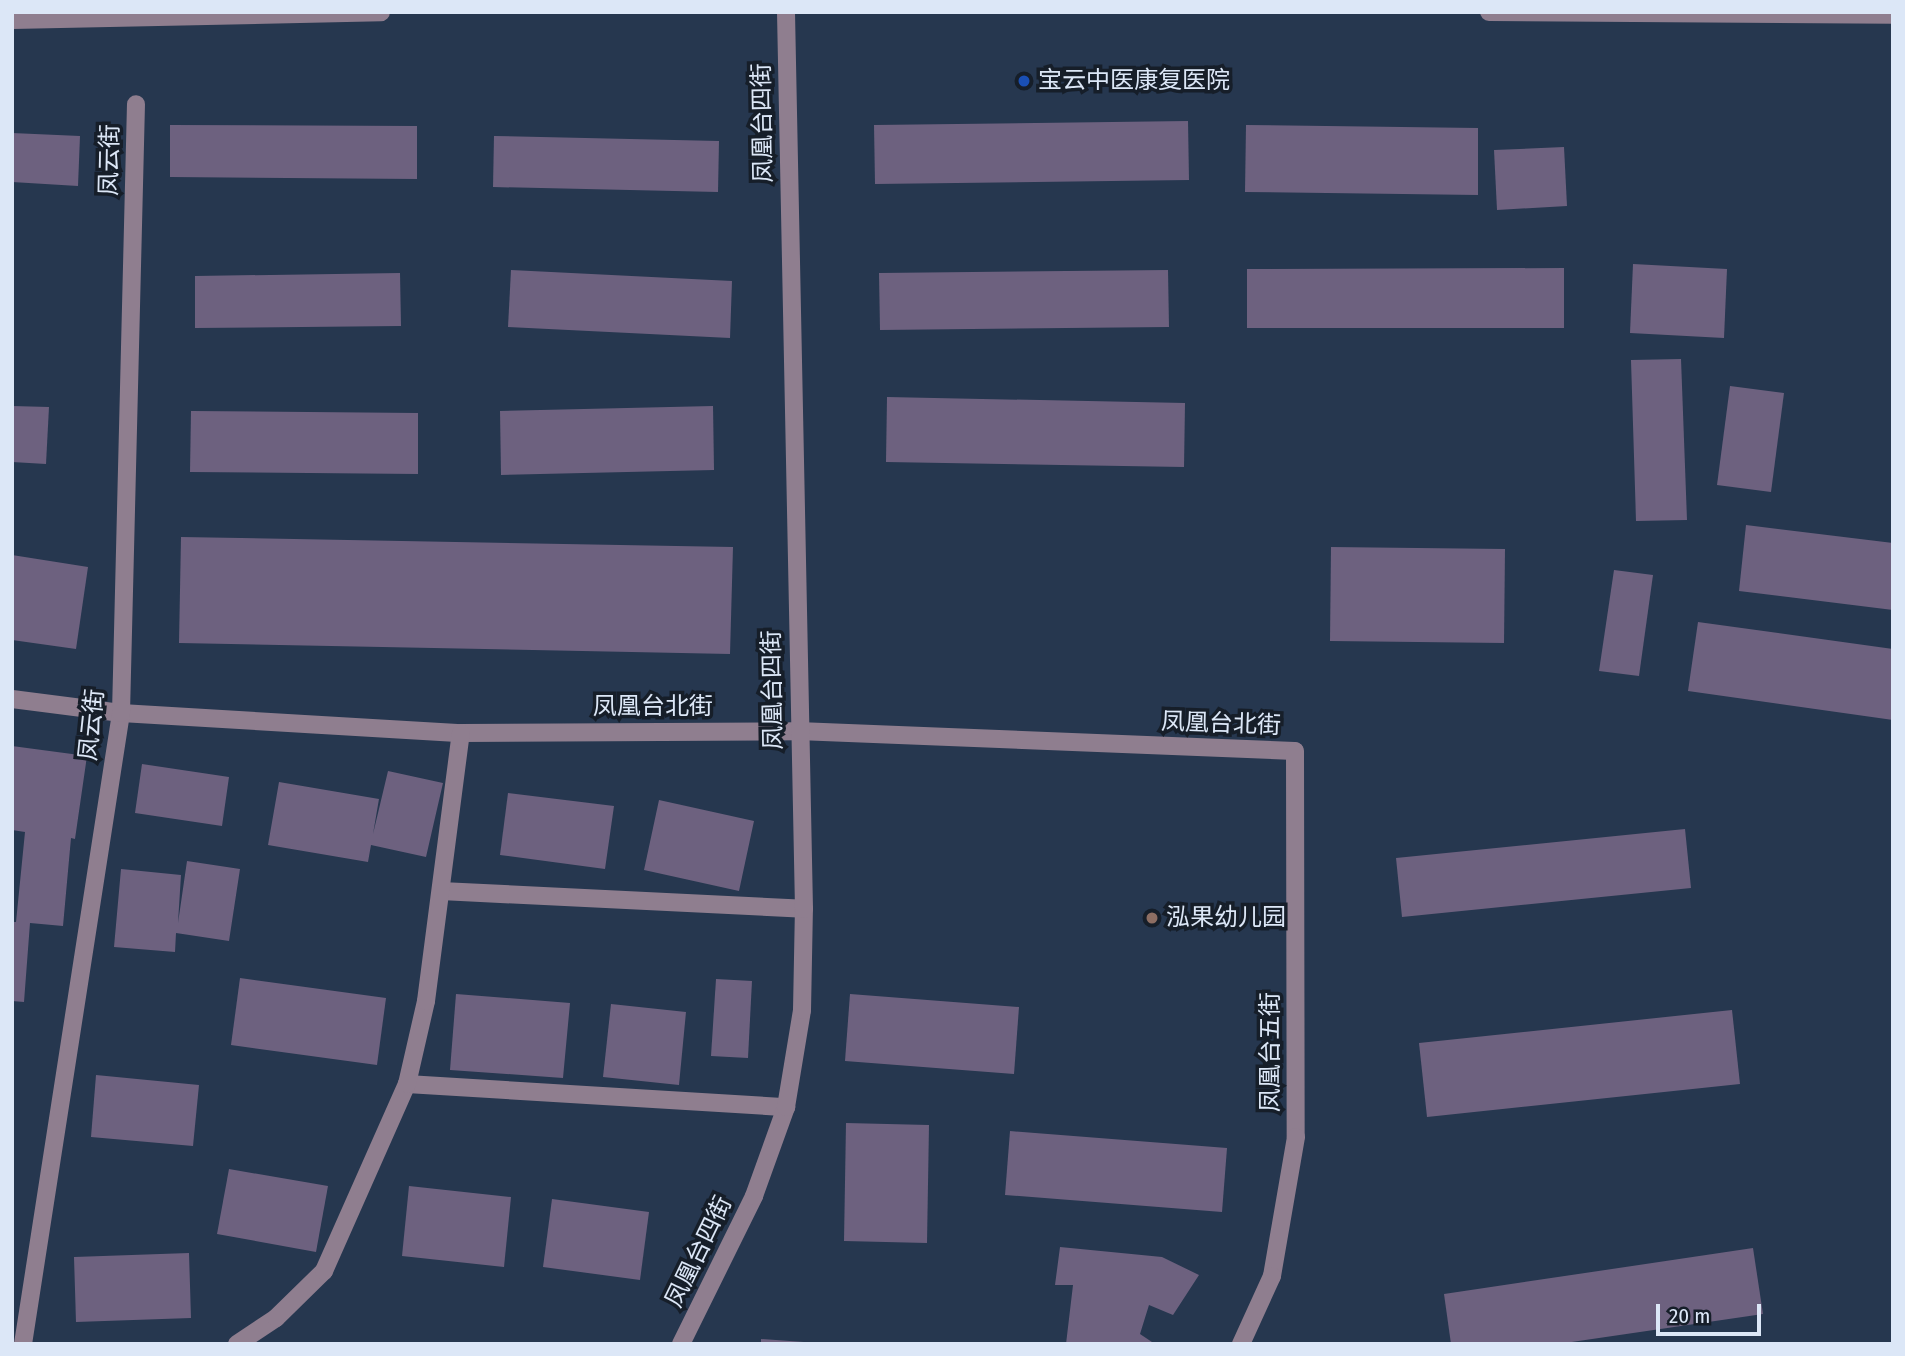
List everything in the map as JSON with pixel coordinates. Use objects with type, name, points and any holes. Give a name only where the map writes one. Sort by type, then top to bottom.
[{"type":"street","points":[[12,20],[381,12]]},
{"type":"street","name":"凤凰台四街","points":[[681,1344],[754,1196],[786,1107],[802,1010],[804,909],[798,731],[786,12]]},
{"type":"street","points":[[1489,12],[1893,15]]},
{"type":"street","name":"凤云街","points":[[23,1344],[121,713],[136,104]]},
{"type":"street","name":"凤凰台北街","points":[[12,699],[121,713],[461,733],[798,731],[1295,751]]},
{"type":"street","points":[[237,1344],[276,1318],[324,1271],[407,1084],[426,1001],[461,733]]},
{"type":"street","name":"凤凰台五街","points":[[1241,1344],[1272,1276],[1296,1137],[1295,751]]},
{"type":"street","points":[[440,891],[804,909]]},
{"type":"street","points":[[407,1084],[786,1107]]},
{"type":"building","points":[[1188,121],[1189,180],[875,184],[874,125]]},
{"type":"building","points":[[170,125],[417,126],[417,179],[170,177]]},
{"type":"building","points":[[1246,125],[1478,128],[1478,195],[1245,192]]},
{"type":"building","points":[[12,133],[80,136],[78,186],[12,182]]},
{"type":"building","points":[[494,136],[719,141],[718,192],[493,187]]},
{"type":"building","points":[[1564,147],[1567,206],[1497,210],[1494,150]]},
{"type":"building","points":[[1633,264],[1727,269],[1724,338],[1630,333]]},
{"type":"building","points":[[1564,268],[1564,328],[1247,328],[1247,269]]},
{"type":"building","points":[[511,270],[732,281],[730,338],[508,327]]},
{"type":"building","points":[[1168,270],[1169,327],[880,330],[879,273]]},
{"type":"building","points":[[400,273],[401,326],[195,328],[195,276]]},
{"type":"building","points":[[1681,359],[1687,520],[1636,521],[1631,360]]},
{"type":"building","points":[[1730,386],[1784,393],[1771,492],[1717,485]]},
{"type":"building","points":[[887,397],[1185,403],[1184,467],[886,462]]},
{"type":"building","points":[[12,406],[49,407],[46,464],[12,462]]},
{"type":"building","points":[[713,406],[714,470],[501,475],[500,411]]},
{"type":"building","points":[[191,411],[418,413],[418,474],[190,472]]},
{"type":"building","points":[[1746,525],[1893,543],[1893,610],[1739,591]]},
{"type":"building","points":[[181,537],[733,547],[730,654],[179,643]]},
{"type":"building","points":[[1331,547],[1505,549],[1504,643],[1330,641]]},
{"type":"building","points":[[12,555],[88,567],[76,649],[12,640]]},
{"type":"building","points":[[1614,570],[1653,575],[1639,676],[1599,671]]},
{"type":"building","points":[[1698,622],[1893,649],[1893,720],[1688,691]]},
{"type":"building","points":[[12,746],[87,756],[75,839],[71,838],[63,926],[30,923],[24,1002],[12,1001],[12,922],[16,922],[25,832],[12,830]]},
{"type":"building","points":[[142,764],[229,777],[222,826],[135,813]]},
{"type":"building","points":[[388,771],[443,783],[426,857],[371,845],[368,862],[268,845],[279,782],[379,799],[373,834]]},
{"type":"building","points":[[508,793],[614,806],[605,869],[500,855]]},
{"type":"building","points":[[659,800],[754,821],[739,891],[644,870]]},
{"type":"building","points":[[1685,829],[1691,888],[1402,917],[1396,858]]},
{"type":"building","points":[[187,861],[240,869],[229,941],[176,933],[175,952],[114,947],[121,869],[181,875],[178,923]]},
{"type":"building","points":[[240,978],[386,998],[377,1065],[231,1045]]},
{"type":"building","points":[[716,979],[752,981],[748,1058],[711,1056]]},
{"type":"building","points":[[456,994],[570,1003],[563,1078],[450,1070]]},
{"type":"building","points":[[850,994],[1019,1007],[1014,1074],[845,1061]]},
{"type":"building","points":[[611,1004],[686,1012],[679,1085],[603,1077]]},
{"type":"building","points":[[1732,1010],[1740,1084],[1427,1117],[1419,1043]]},
{"type":"building","points":[[96,1075],[199,1085],[193,1146],[91,1137]]},
{"type":"building","points":[[846,1123],[929,1125],[927,1243],[844,1241]]},
{"type":"building","points":[[1010,1131],[1227,1148],[1222,1212],[1005,1195]]},
{"type":"building","points":[[229,1169],[328,1186],[316,1252],[217,1234]]},
{"type":"building","points":[[409,1186],[511,1197],[504,1267],[402,1256]]},
{"type":"building","points":[[552,1199],[649,1212],[640,1280],[543,1267]]},
{"type":"building","points":[[1060,1247],[1162,1257],[1199,1275],[1173,1315],[1149,1305],[1140,1334],[1155,1344],[1066,1344],[1073,1285],[1055,1285]]},
{"type":"building","points":[[1753,1248],[1763,1314],[1558,1344],[1451,1344],[1444,1294]]},
{"type":"building","points":[[189,1253],[191,1318],[76,1322],[74,1257]]},
{"type":"building","points":[[761,1339],[804,1342],[804,1344],[761,1344]]},
{"type":"place","name":"宝云中医康复医院","points":[[1024,81]]},
{"type":"place","name":"泓果幼儿园","points":[[1152,918]]}]
